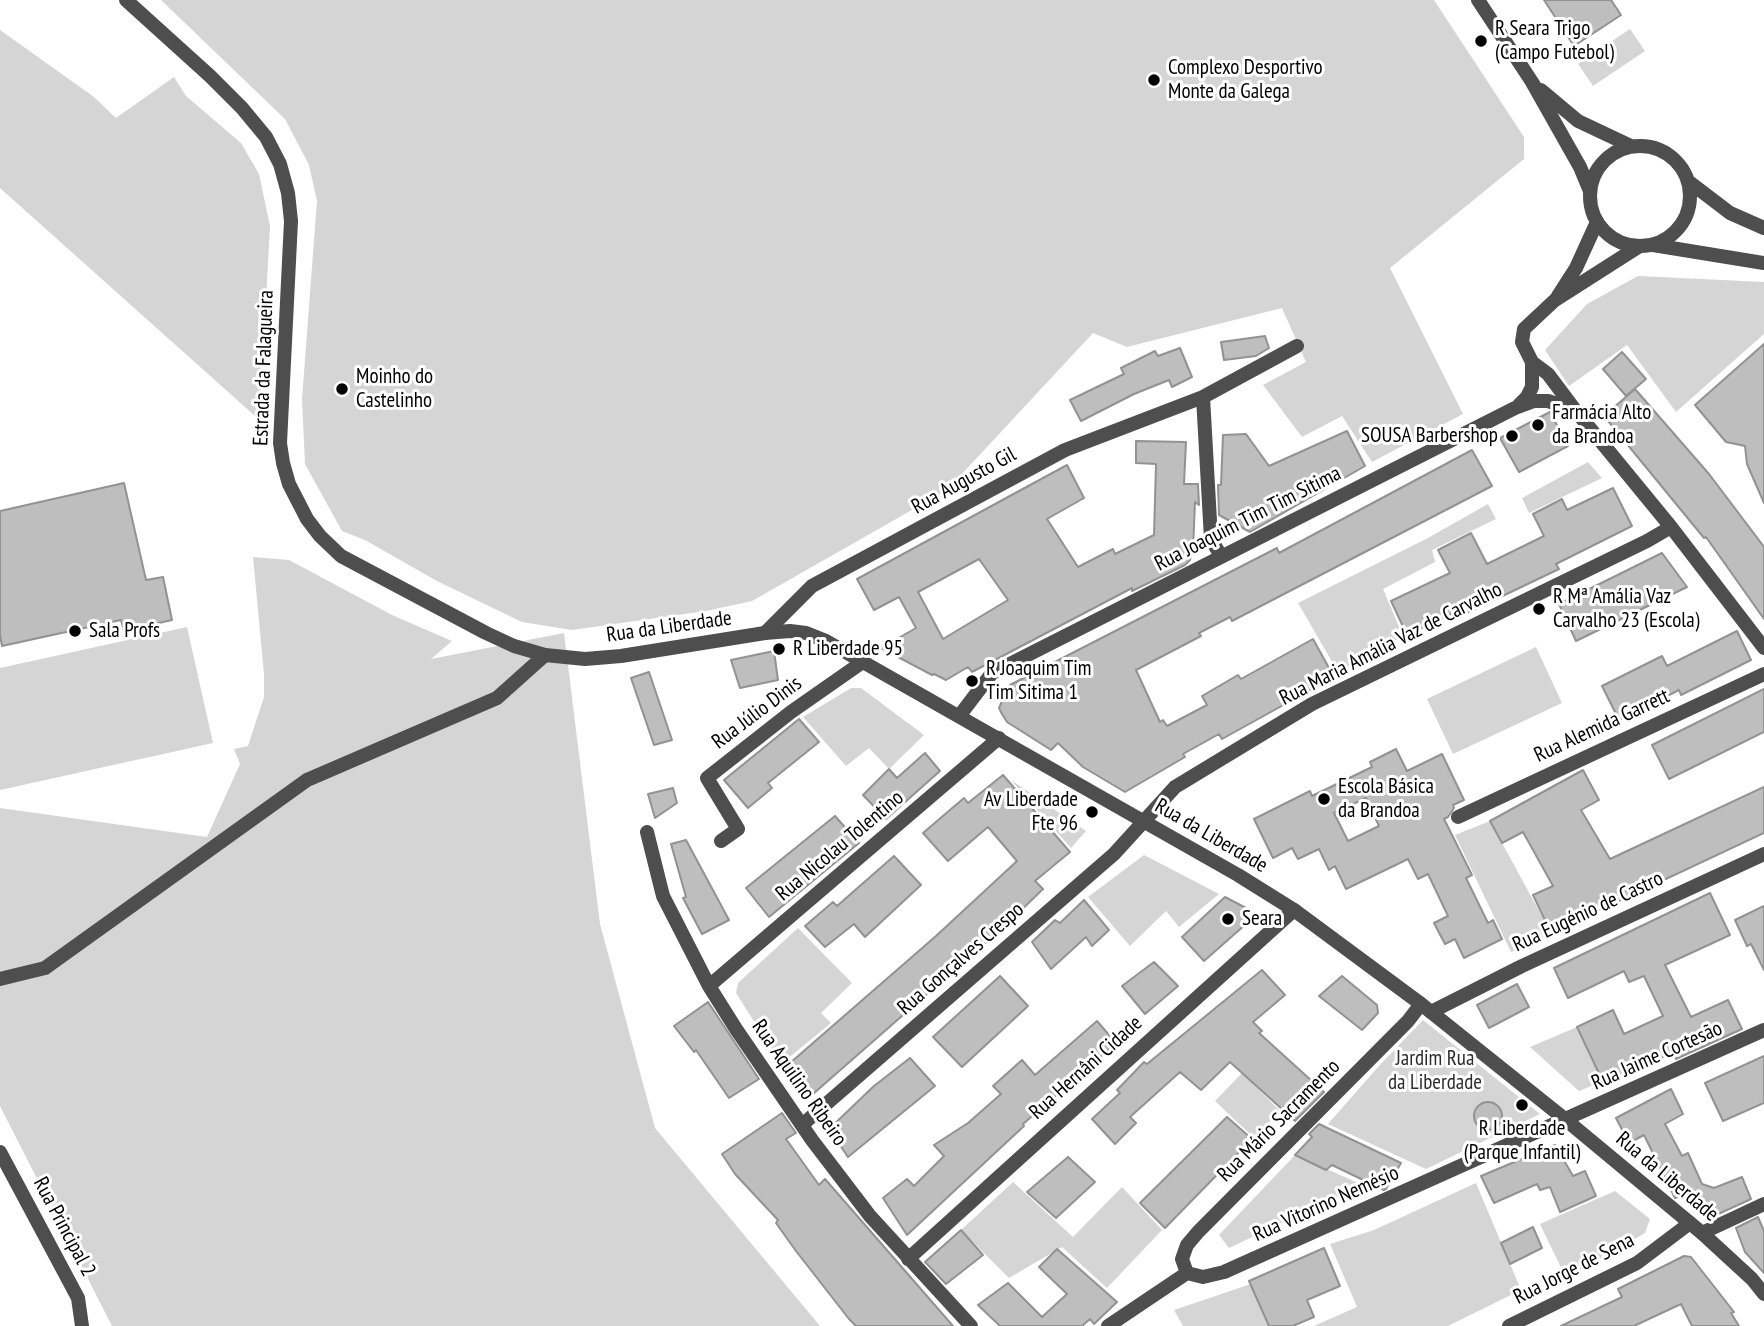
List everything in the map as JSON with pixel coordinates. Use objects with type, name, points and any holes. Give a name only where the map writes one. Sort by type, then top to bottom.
[{"type":"street","name":"Estrada da Falagueira","points":[[126,0],[242,108],[266,137],[280,164],[288,193],[291,220],[280,443],[289,484],[307,519],[341,556],[486,633],[514,646],[545,655]]},
{"type":"street","points":[[1478,0],[1532,82],[1580,167],[1590,191]]},
{"type":"street","points":[[1532,82],[1578,121],[1632,146]]},
{"type":"street","points":[[1688,181],[1689,208],[1684,221],[1666,240],[1653,245],[1637,247],[1607,235],[1597,222],[1591,207],[1593,178],[1608,157],[1632,146],[1642,146],[1662,151],[1678,163],[1688,181],[1730,213],[1764,228]]},
{"type":"street","points":[[1555,300],[1576,268],[1597,222]]},
{"type":"street","points":[[1653,245],[1764,263]]},
{"type":"street","points":[[1515,408],[1527,397],[1532,387],[1532,362],[1522,342],[1524,329],[1555,300],[1637,247]]},
{"type":"street","name":"Rua Augusto Gil","points":[[765,633],[812,586],[1065,450],[1203,397],[1297,346]]},
{"type":"street","points":[[1532,362],[1548,374],[1764,648]]},
{"type":"street","points":[[1203,397],[1211,539],[1221,556]]},
{"type":"street","name":"Rua Joaquim Tim Tim Sitima","points":[[960,715],[992,673],[1515,408],[1534,401],[1548,401],[1575,410]]},
{"type":"street","name":"Rua Maria Amália Vaz de Carvalho","points":[[1144,821],[1175,788],[1312,704],[1671,527]]},
{"type":"street","name":"Rua da Liberdade","points":[[545,655],[586,659],[621,656],[790,631],[826,640],[1144,821],[1294,910],[1426,1008],[1566,1120],[1696,1228],[1752,1279],[1764,1294]]},
{"type":"street","points":[[0,979],[45,968],[307,780],[496,698],[545,655]]},
{"type":"street","name":"Rua Júlio Dinis","points":[[721,841],[738,829],[707,778],[791,712],[864,661]]},
{"type":"street","name":"Rua Alemida Garrett","points":[[1458,817],[1764,674]]},
{"type":"street","name":"Rua Nicolau Tolentino","points":[[709,986],[999,738]]},
{"type":"street","name":"Rua Gonçalves Crespo","points":[[802,1125],[1114,854],[1144,821]]},
{"type":"street","name":"Rua Aquilino Ribeiro","points":[[647,832],[663,896],[709,986],[736,1029],[802,1125],[870,1216],[971,1326]]},
{"type":"street","name":"Rua Eugénio de Castro","points":[[1426,1008],[1764,854]]},
{"type":"street","name":"Rua Hernâni Cidade","points":[[908,1259],[1294,910]]},
{"type":"street","name":"Rua Mário Sacramento","points":[[1187,1273],[1182,1259],[1187,1245],[1198,1232],[1408,1021],[1426,1008]]},
{"type":"street","name":"Rua Jaime Cortesão","points":[[1566,1120],[1764,1030]]},
{"type":"street","name":"Rua Vitorino Nemésio","points":[[1187,1273],[1203,1277],[1224,1272],[1566,1120]]},
{"type":"street","name":"Rua Principal 2","points":[[0,1152],[78,1298],[82,1326]]},
{"type":"street","name":"Rua Jorge de Sena","points":[[1509,1326],[1637,1263],[1696,1228],[1764,1204]]},
{"type":"street","points":[[1108,1326],[1187,1273]]},
{"type":"green space","points":[[161,0],[1434,0],[1524,137],[1524,159],[1390,268],[1463,414],[1372,462],[1342,416],[1302,437],[1263,385],[1306,362],[1282,308],[1127,347],[1093,333],[947,490],[752,601],[706,611],[572,630],[522,622],[437,581],[365,540],[342,531],[305,464],[302,399],[317,201],[309,165],[285,119]]},
{"type":"green space","points":[[1630,29],[1645,51],[1593,86],[1578,64]]},
{"type":"green space","points":[[0,30],[94,97],[116,118],[174,77],[186,96],[241,143],[259,174],[270,226],[261,393],[255,416],[0,188]]},
{"type":"green space","points":[[1638,276],[1764,282],[1764,334],[1676,412],[1627,345],[1569,386],[1545,350],[1587,304]]},
{"type":"green space","points":[[1588,462],[1602,478],[1529,513],[1522,498]]},
{"type":"green space","points":[[1488,504],[1496,519],[1432,550],[1435,562],[1383,589],[1403,636],[1338,672],[1298,603],[1428,538]]},
{"type":"green space","points":[[253,557],[289,560],[392,615],[452,641],[431,659],[564,633],[600,924],[655,1128],[820,1326],[112,1326],[0,1106],[0,808],[207,837],[240,764],[234,749],[248,746],[264,697]]},
{"type":"green space","points":[[187,627],[213,743],[0,790],[0,668]]},
{"type":"green space","points":[[1536,647],[1562,703],[1453,754],[1427,699]]},
{"type":"green space","points":[[851,688],[861,688],[924,735],[889,769],[869,748],[846,766],[803,717]]},
{"type":"green space","points":[[1011,780],[1086,831],[1071,848]]},
{"type":"green space","points":[[1490,821],[1551,933],[1511,952],[1455,835]]},
{"type":"green space","points":[[1144,855],[1219,894],[1179,927],[1166,911],[1130,946],[1088,897]]},
{"type":"green space","points":[[798,928],[852,983],[821,1013],[831,1023],[781,1064],[736,993],[738,983]]},
{"type":"green space","name":"Jardim Rua da Liberdade","points":[[1423,1020],[1540,1114],[1426,1169],[1328,1124]]},
{"type":"green space","points":[[1577,1027],[1603,1081],[1579,1091],[1530,1047]]},
{"type":"green space","points":[[1242,1073],[1280,1111],[1254,1138],[1215,1101]]},
{"type":"green space","points":[[1295,1155],[1363,1185],[1229,1248],[1219,1235]]},
{"type":"green space","points":[[1013,1182],[1073,1237],[1122,1187],[1162,1230],[1107,1288],[1062,1247],[1009,1278],[961,1230]]},
{"type":"green space","points":[[1476,1183],[1521,1290],[1448,1326],[1314,1326],[1357,1307],[1330,1244],[1374,1230]]},
{"type":"green space","points":[[1615,1191],[1650,1219],[1645,1233],[1566,1278],[1540,1224]]},
{"type":"green space","points":[[1251,1284],[1272,1326],[1183,1326],[1174,1310]]},
{"type":"building","points":[[1544,0],[1611,0],[1621,15],[1574,46]]},
{"type":"building","points":[[1265,336],[1269,348],[1256,356],[1224,360],[1221,342]]},
{"type":"building","points":[[1764,344],[1764,503],[1747,464],[1745,446],[1726,442],[1695,405]]},
{"type":"building","points":[[1180,348],[1192,377],[1172,387],[1169,380],[1081,421],[1070,400],[1124,374],[1121,368],[1155,351],[1158,356]]},
{"type":"building","points":[[1622,352],[1646,379],[1626,396],[1603,369]]},
{"type":"building","points":[[1635,389],[1709,474],[1764,547],[1764,619],[1706,537],[1704,538],[1604,416]]},
{"type":"building","points":[[1550,412],[1568,446],[1519,472],[1500,438]]},
{"type":"building","points":[[1347,431],[1365,466],[1250,532],[1219,515],[1218,485],[1221,485],[1223,435],[1246,434],[1269,466]]},
{"type":"building","points":[[1136,441],[1186,442],[1184,484],[1198,484],[1199,505],[1195,502],[1193,550],[1185,565],[1132,591],[1132,588],[972,672],[968,667],[946,680],[881,648],[916,628],[899,597],[874,610],[857,579],[1067,465],[1084,498],[1047,519],[1078,567],[1113,549],[1115,554],[1154,535],[1156,464],[1136,463]],"holes":[[[979,559],[1008,600],[943,639],[918,592]]]},
{"type":"building","points":[[1472,450],[1492,486],[1232,621],[1230,617],[1199,633],[1201,636],[1136,670],[1160,722],[1163,720],[1167,726],[1207,705],[1202,696],[1238,675],[1241,679],[1313,639],[1334,677],[1222,739],[1219,734],[1125,792],[1083,767],[1058,743],[1051,750],[1007,722],[1002,714],[999,708],[1005,694],[1011,690],[1010,685],[1277,548],[1279,553]]},
{"type":"building","points":[[124,483],[146,580],[163,577],[172,620],[124,631],[121,620],[2,646],[0,511]]},
{"type":"building","points":[[1613,488],[1632,526],[1556,564],[1559,569],[1467,613],[1464,608],[1407,635],[1391,601],[1450,573],[1438,550],[1471,533],[1487,564],[1544,536],[1533,514],[1562,499],[1567,510]]},
{"type":"building","points":[[1662,553],[1687,587],[1576,641],[1559,604]]},
{"type":"building","points":[[1737,631],[1751,660],[1681,695],[1679,690],[1619,720],[1602,686],[1662,656],[1667,666]]},
{"type":"building","points":[[774,651],[778,680],[740,688],[731,660]]},
{"type":"building","points":[[649,672],[672,740],[654,745],[631,678]]},
{"type":"building","points":[[1764,689],[1764,732],[1669,779],[1652,745]]},
{"type":"building","points":[[799,719],[819,742],[768,783],[772,788],[748,808],[724,780]]},
{"type":"building","points":[[1396,749],[1407,771],[1442,754],[1464,800],[1453,805],[1454,808],[1444,819],[1472,875],[1466,878],[1488,923],[1493,920],[1502,939],[1464,958],[1455,939],[1445,944],[1434,923],[1448,916],[1428,874],[1418,879],[1408,859],[1346,889],[1335,866],[1329,870],[1319,849],[1298,859],[1292,848],[1273,858],[1254,819],[1310,791],[1312,796],[1372,767],[1370,762]],"holes":[[[1366,798],[1379,826],[1348,841],[1334,813]]]},
{"type":"building","points":[[925,753],[940,771],[886,819],[863,795],[889,769],[897,778]]},
{"type":"building","points":[[1583,770],[1599,800],[1581,810],[1610,859],[1764,787],[1764,833],[1551,933],[1533,895],[1553,886],[1523,832],[1502,843],[1490,821]]},
{"type":"building","points":[[1003,775],[1070,852],[1035,881],[1043,889],[1008,923],[813,1094],[790,1063],[936,936],[1017,861],[988,827],[948,861],[923,833],[964,798],[968,803]]},
{"type":"building","points":[[673,788],[677,803],[655,818],[648,794]]},
{"type":"building","points":[[835,816],[859,843],[769,917],[746,888]]},
{"type":"building","points":[[686,840],[729,920],[702,934],[683,898],[686,897],[671,844]]},
{"type":"building","points":[[894,856],[921,885],[865,937],[854,924],[825,947],[805,926],[833,902],[837,906]]},
{"type":"building","points":[[1710,893],[1730,935],[1665,965],[1691,1017],[1728,1000],[1742,1029],[1676,1059],[1673,1052],[1604,1084],[1577,1027],[1613,1010],[1624,1034],[1663,1016],[1644,976],[1629,982],[1624,971],[1568,998],[1554,968]]},
{"type":"building","points":[[1225,897],[1246,908],[1246,924],[1204,961],[1182,937]]},
{"type":"building","points":[[1084,900],[1109,930],[1092,946],[1086,937],[1051,969],[1032,942],[1055,920],[1060,923]]},
{"type":"building","points":[[1764,906],[1764,970],[1751,944],[1747,946],[1735,920]]},
{"type":"building","points":[[1154,962],[1178,986],[1145,1014],[1122,986]]},
{"type":"building","points":[[1262,970],[1285,995],[1253,1022],[1262,1031],[1259,1033],[1324,1092],[1295,1121],[1230,1062],[1201,1090],[1180,1072],[1130,1117],[1136,1123],[1115,1144],[1092,1119],[1120,1093],[1117,1090],[1144,1062],[1147,1064]]},
{"type":"building","points":[[1000,976],[1028,1006],[962,1067],[933,1037]]},
{"type":"building","points":[[1342,976],[1377,1005],[1378,1013],[1362,1030],[1319,996]]},
{"type":"building","points":[[1517,984],[1529,1007],[1489,1028],[1477,1005]]},
{"type":"building","points":[[708,1002],[759,1079],[729,1098],[696,1050],[694,1052],[674,1026]]},
{"type":"building","points":[[1097,1021],[1116,1043],[1023,1124],[1024,1126],[907,1235],[883,1198],[907,1179],[914,1186],[944,1156],[934,1145],[968,1123],[1001,1094],[993,1086],[1022,1060],[1035,1075]]},
{"type":"building","points":[[1764,1056],[1764,1103],[1723,1121],[1705,1083]]},
{"type":"building","points":[[910,1058],[935,1086],[848,1157],[829,1129],[874,1086]]},
{"type":"building","points":[[1671,1089],[1683,1114],[1665,1124],[1682,1156],[1688,1153],[1702,1184],[1714,1188],[1742,1177],[1751,1199],[1716,1215],[1703,1211],[1684,1195],[1675,1198],[1644,1135],[1629,1143],[1616,1118]]},
{"type":"building","points":[[1488,1102],[1498,1106],[1502,1116],[1498,1126],[1488,1130],[1478,1126],[1474,1116],[1478,1106]]},
{"type":"building","points":[[782,1113],[796,1133],[786,1139],[819,1185],[825,1179],[953,1326],[856,1326],[849,1319],[796,1251],[776,1223],[778,1220],[735,1174],[722,1154]]},
{"type":"building","points":[[1227,1117],[1252,1139],[1165,1228],[1140,1203]]},
{"type":"building","points":[[1319,1124],[1401,1163],[1386,1189],[1332,1165],[1326,1170],[1295,1155],[1312,1137],[1309,1134]]},
{"type":"building","points":[[1555,1145],[1573,1176],[1585,1171],[1596,1196],[1560,1212],[1550,1187],[1540,1190],[1537,1184],[1494,1203],[1481,1176]]},
{"type":"building","points":[[1068,1157],[1095,1182],[1056,1218],[1027,1192]]},
{"type":"building","points":[[1758,1217],[1764,1231],[1764,1273],[1745,1252],[1736,1228]]},
{"type":"building","points":[[1533,1227],[1542,1248],[1510,1264],[1501,1243]]},
{"type":"building","points":[[961,1230],[983,1255],[946,1284],[925,1262]]},
{"type":"building","points":[[1324,1248],[1340,1286],[1307,1300],[1314,1317],[1293,1326],[1269,1326],[1249,1281]]},
{"type":"building","points":[[1057,1249],[1117,1302],[1094,1324],[1090,1319],[1082,1326],[1000,1326],[978,1305],[1008,1283],[1042,1317],[1067,1294],[1039,1267]]},
{"type":"building","points":[[1684,1256],[1691,1257],[1734,1312],[1731,1313],[1739,1326],[1692,1326],[1681,1304],[1634,1326],[1561,1326],[1622,1297],[1618,1289]]},
{"type":"place","name":"R Seara Trigo (Campo Futebol)","points":[[1481,41]]},
{"type":"place","name":"Complexo Desportivo Monte da Galega","points":[[1154,80]]},
{"type":"place","name":"Moinho do Castelinho","points":[[342,389]]},
{"type":"place","name":"Farmácia Alto da Brandoa","points":[[1538,425]]},
{"type":"place","name":"SOUSA Barbershop","points":[[1512,436]]},
{"type":"place","name":"R Mª Amália Vaz Carvalho 23 (Escola)","points":[[1539,609]]},
{"type":"place","name":"Sala Profs","points":[[75,631]]},
{"type":"place","name":"R Liberdade 95","points":[[779,649]]},
{"type":"place","name":"R Joaquim Tim Tim Sitima 1","points":[[972,681]]},
{"type":"place","name":"Escola Básica da Brandoa","points":[[1324,799]]},
{"type":"place","name":"Av Liberdade Fte 96","points":[[1092,812]]},
{"type":"place","name":"Seara","points":[[1228,919]]},
{"type":"place","name":"R Liberdade (Parque Infantil)","points":[[1522,1105]]}]
